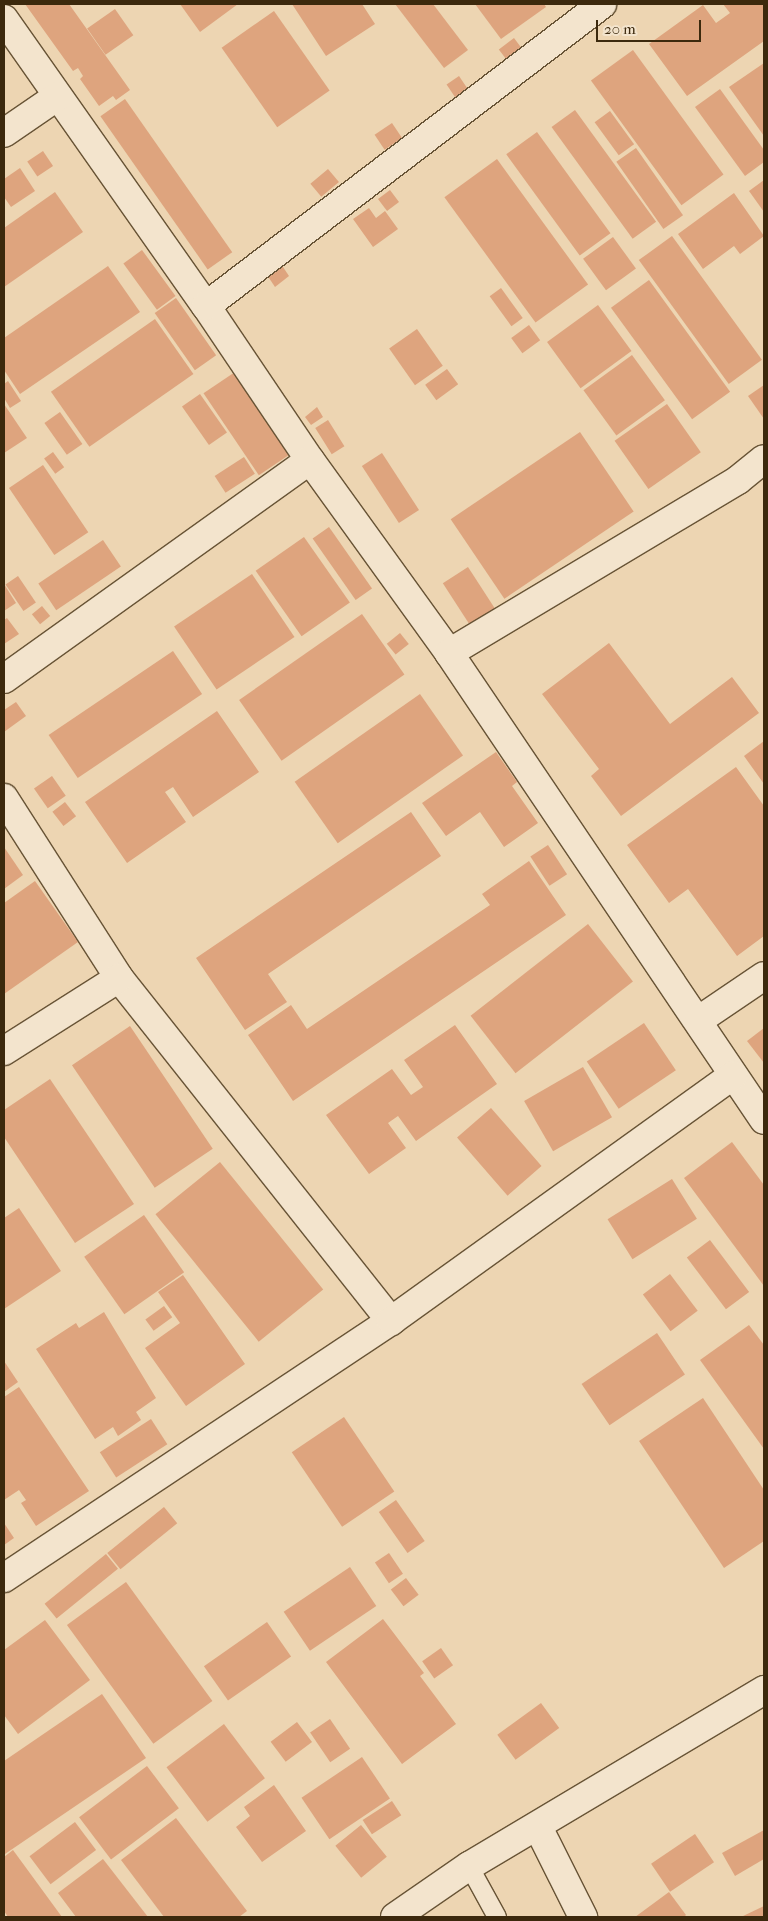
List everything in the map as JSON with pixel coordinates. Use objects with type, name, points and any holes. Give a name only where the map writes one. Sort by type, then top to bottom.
[{"type":"street","points":[[206,306],[602,4]]},
{"type":"street","points":[[4,19],[206,306],[310,460],[449,653],[699,1020],[764,1120]]},
{"type":"street","points":[[4,134],[58,96]]},
{"type":"street","points":[[449,653],[738,480],[764,459]]},
{"type":"street","points":[[4,679],[310,460]]},
{"type":"street","points":[[4,798],[119,978],[391,1321]]},
{"type":"street","points":[[699,1020],[764,976]]},
{"type":"street","points":[[4,1050],[119,978]]},
{"type":"street","points":[[4,1578],[391,1321],[733,1075]]},
{"type":"street","points":[[395,1917],[469,1866],[538,1827],[764,1690]]},
{"type":"street","points":[[538,1827],[583,1917]]},
{"type":"lane","points":[[469,1866],[497,1917]]},
{"type":"building","points":[[25,4],[69,4],[130,90],[116,100],[113,96],[99,106],[80,79],[83,76],[78,68],[73,71]]},
{"type":"building","points":[[180,4],[238,4],[200,32]]},
{"type":"building","points":[[292,4],[362,4],[375,24],[326,56]]},
{"type":"building","points":[[395,4],[433,4],[468,50],[444,68]]},
{"type":"building","points":[[475,4],[544,4],[546,7],[501,39]]},
{"type":"building","points":[[723,4],[764,4],[764,41],[687,96],[649,44],[703,5],[716,23],[730,13]]},
{"type":"building","points":[[115,9],[133,35],[106,55],[87,29]]},
{"type":"building","points":[[274,11],[330,90],[277,127],[222,48]]},
{"type":"building","points":[[514,38],[526,54],[511,65],[499,49]]},
{"type":"building","points":[[633,50],[724,175],[681,205],[591,81]]},
{"type":"building","points":[[764,63],[764,136],[729,87]]},
{"type":"building","points":[[459,76],[471,94],[459,103],[447,84]]},
{"type":"building","points":[[720,89],[764,150],[764,162],[745,176],[695,107]]},
{"type":"building","points":[[125,99],[232,252],[208,269],[100,116]]},
{"type":"building","points":[[575,110],[656,222],[633,239],[552,127]]},
{"type":"building","points":[[610,111],[634,144],[619,155],[595,122]]},
{"type":"building","points":[[392,123],[402,138],[385,150],[375,135]]},
{"type":"building","points":[[537,132],[610,233],[580,255],[506,154]]},
{"type":"building","points":[[636,148],[683,215],[663,229],[616,162]]},
{"type":"building","points":[[43,151],[53,166],[37,177],[27,162]]},
{"type":"building","points":[[497,159],[588,284],[536,323],[444,197]]},
{"type":"building","points":[[20,168],[35,191],[11,207],[4,197],[4,179]]},
{"type":"building","points":[[328,169],[339,182],[321,197],[310,184]]},
{"type":"building","points":[[764,180],[764,212],[749,191]]},
{"type":"building","points":[[390,190],[399,202],[387,211],[378,199]]},
{"type":"building","points":[[55,192],[83,232],[4,287],[4,228]]},
{"type":"building","points":[[734,193],[764,236],[740,254],[734,246],[703,269],[678,234]]},
{"type":"building","points":[[369,208],[376,218],[385,211],[398,229],[373,247],[353,219]]},
{"type":"building","points":[[672,236],[762,360],[729,384],[639,260]]},
{"type":"building","points":[[613,237],[636,269],[606,290],[583,259]]},
{"type":"building","points":[[142,250],[176,296],[157,310],[123,264]]},
{"type":"building","points":[[279,261],[289,276],[275,287],[265,272]]},
{"type":"building","points":[[108,266],[140,312],[20,394],[4,370],[4,338]]},
{"type":"building","points":[[649,280],[730,392],[692,419],[611,308]]},
{"type":"building","points":[[501,288],[523,318],[511,326],[490,296]]},
{"type":"building","points":[[176,298],[216,355],[195,370],[155,313]]},
{"type":"building","points":[[598,305],[632,351],[581,388],[547,342]]},
{"type":"building","points":[[155,319],[193,374],[89,447],[51,392]]},
{"type":"building","points":[[529,325],[540,340],[522,353],[511,338]]},
{"type":"building","points":[[417,329],[443,366],[415,385],[389,349]]},
{"type":"building","points":[[632,355],[665,400],[616,436],[583,390]]},
{"type":"building","points":[[447,369],[458,384],[436,400],[425,385]]},
{"type":"building","points":[[235,372],[290,454],[259,475],[203,393]]},
{"type":"building","points":[[8,381],[21,401],[10,408],[4,398],[4,384]]},
{"type":"building","points":[[764,385],[764,419],[748,396]]},
{"type":"building","points":[[200,394],[227,433],[209,445],[182,407]]},
{"type":"building","points":[[4,404],[27,438],[4,453]]},
{"type":"building","points":[[667,404],[701,452],[648,489],[615,441]]},
{"type":"building","points":[[317,407],[323,417],[311,425],[305,417]]},
{"type":"building","points":[[60,412],[82,444],[67,455],[44,423]]},
{"type":"building","points":[[328,420],[344,446],[332,454],[315,428]]},
{"type":"building","points":[[580,432],[634,512],[504,599],[451,519]]},
{"type":"building","points":[[53,452],[64,467],[55,474],[44,458]]},
{"type":"building","points":[[382,453],[419,510],[399,523],[362,466]]},
{"type":"building","points":[[244,457],[255,474],[226,493],[215,476]]},
{"type":"building","points":[[43,465],[88,532],[54,555],[9,488]]},
{"type":"building","points":[[329,527],[372,588],[356,600],[313,538]]},
{"type":"building","points":[[304,537],[350,603],[302,636],[256,571]]},
{"type":"building","points":[[103,540],[121,567],[56,610],[38,584]]},
{"type":"building","points":[[468,567],[498,613],[473,629],[443,583]]},
{"type":"building","points":[[252,574],[294,637],[217,690],[174,627]]},
{"type":"building","points":[[18,576],[36,603],[23,611],[6,584]]},
{"type":"building","points":[[4,584],[16,603],[4,611]]},
{"type":"building","points":[[42,606],[50,616],[40,624],[32,614]]},
{"type":"building","points":[[362,614],[404,675],[282,761],[239,700]]},
{"type":"building","points":[[7,618],[19,634],[4,644],[4,620]]},
{"type":"building","points":[[400,633],[409,644],[396,655],[387,644]]},
{"type":"building","points":[[609,643],[670,724],[732,677],[759,713],[621,816],[591,776],[599,769],[542,694]]},
{"type":"building","points":[[173,651],[202,694],[78,778],[49,735]]},
{"type":"building","points":[[420,694],[463,755],[338,843],[295,782]]},
{"type":"building","points":[[16,702],[26,716],[4,732],[4,710]]},
{"type":"building","points":[[217,711],[259,772],[193,817],[173,787],[165,792],[186,822],[127,863],[85,802]]},
{"type":"building","points":[[764,741],[764,784],[744,756]]},
{"type":"building","points":[[496,752],[517,782],[512,786],[538,823],[504,847],[480,812],[446,836],[422,803]]},
{"type":"building","points":[[736,767],[764,806],[764,936],[737,956],[688,889],[669,903],[627,845]]},
{"type":"building","points":[[52,776],[66,796],[48,808],[34,789]]},
{"type":"building","points":[[65,802],[76,816],[63,826],[52,812]]},
{"type":"building","points":[[411,812],[441,856],[268,974],[287,1002],[245,1030],[196,958]]},
{"type":"building","points":[[548,845],[567,874],[549,886],[530,856]]},
{"type":"building","points":[[4,847],[23,875],[4,889]]},
{"type":"building","points":[[529,861],[566,915],[293,1101],[248,1035],[291,1005],[307,1029],[490,905],[482,894]]},
{"type":"building","points":[[35,881],[78,942],[4,994],[4,903]]},
{"type":"building","points":[[588,924],[633,982],[516,1073],[471,1016]]},
{"type":"building","points":[[644,1023],[676,1070],[619,1109],[587,1062]]},
{"type":"building","points":[[455,1025],[497,1084],[416,1141],[398,1116],[388,1123],[406,1148],[369,1174],[326,1115],[392,1069],[411,1095],[423,1087],[404,1060]]},
{"type":"building","points":[[130,1026],[213,1149],[155,1188],[72,1065]]},
{"type":"building","points":[[764,1028],[764,1063],[747,1041]]},
{"type":"building","points":[[583,1067],[612,1117],[553,1151],[524,1101]]},
{"type":"building","points":[[50,1079],[134,1204],[75,1243],[4,1137],[4,1110]]},
{"type":"building","points":[[491,1108],[542,1166],[508,1196],[457,1138]]},
{"type":"building","points":[[732,1142],[764,1185],[764,1286],[684,1178]]},
{"type":"building","points":[[220,1162],[323,1289],[259,1342],[155,1214]]},
{"type":"building","points":[[672,1179],[697,1219],[632,1259],[608,1219]]},
{"type":"building","points":[[19,1208],[61,1271],[4,1309],[4,1218]]},
{"type":"building","points":[[144,1215],[184,1272],[124,1314],[84,1257]]},
{"type":"building","points":[[710,1240],[749,1292],[726,1309],[687,1257]]},
{"type":"building","points":[[670,1274],[698,1311],[671,1331],[643,1294]]},
{"type":"building","points":[[183,1275],[245,1364],[186,1406],[145,1348],[180,1323],[158,1292]]},
{"type":"building","points":[[164,1306],[172,1317],[154,1331],[145,1320]]},
{"type":"building","points":[[104,1312],[156,1398],[136,1412],[141,1420],[118,1436],[113,1427],[95,1439],[36,1349],[76,1323],[79,1328]]},
{"type":"building","points":[[749,1325],[764,1345],[764,1449],[700,1360]]},
{"type":"building","points":[[657,1333],[685,1374],[610,1425],[582,1384]]},
{"type":"building","points":[[4,1361],[18,1382],[4,1392]]},
{"type":"building","points":[[19,1387],[89,1491],[36,1526],[21,1503],[26,1500],[19,1490],[4,1500],[4,1397]]},
{"type":"building","points":[[703,1398],[764,1490],[764,1541],[724,1568],[639,1441]]},
{"type":"building","points":[[344,1417],[394,1492],[342,1527],[292,1452]]},
{"type":"building","points":[[151,1419],[167,1444],[116,1477],[100,1452]]},
{"type":"building","points":[[396,1500],[425,1541],[407,1553],[379,1512]]},
{"type":"building","points":[[164,1507],[177,1523],[120,1569],[107,1553]]},
{"type":"building","points":[[4,1523],[14,1538],[4,1545]]},
{"type":"building","points":[[389,1553],[403,1574],[389,1583],[375,1563]]},
{"type":"building","points":[[106,1554],[118,1569],[57,1618],[45,1604]]},
{"type":"building","points":[[350,1567],[376,1606],[310,1651],[284,1612]]},
{"type":"building","points":[[406,1578],[419,1595],[403,1606],[391,1589]]},
{"type":"building","points":[[126,1582],[212,1701],[153,1744],[67,1625]]},
{"type":"building","points":[[383,1619],[424,1673],[420,1676],[456,1724],[402,1764],[326,1662]]},
{"type":"building","points":[[45,1620],[90,1680],[18,1734],[4,1715],[4,1650]]},
{"type":"building","points":[[267,1622],[291,1656],[228,1701],[204,1666]]},
{"type":"building","points":[[441,1648],[453,1665],[434,1678],[422,1661]]},
{"type":"building","points":[[102,1694],[146,1758],[5,1854],[4,1761]]},
{"type":"building","points":[[541,1703],[559,1728],[516,1760],[497,1735]]},
{"type":"building","points":[[330,1719],[350,1749],[330,1762],[310,1732]]},
{"type":"building","points":[[297,1722],[312,1742],[286,1762],[271,1742]]},
{"type":"building","points":[[224,1724],[265,1778],[207,1822],[166,1767]]},
{"type":"building","points":[[362,1757],[390,1798],[329,1839],[301,1798]]},
{"type":"building","points":[[147,1766],[179,1808],[111,1859],[79,1817]]},
{"type":"building","points":[[274,1785],[306,1831],[262,1862],[236,1827],[250,1816],[244,1807]]},
{"type":"building","points":[[392,1801],[401,1815],[372,1834],[363,1820]]},
{"type":"building","points":[[176,1818],[247,1911],[239,1917],[164,1917],[121,1860]]},
{"type":"building","points":[[75,1822],[96,1850],[51,1884],[29,1856]]},
{"type":"building","points":[[361,1825],[387,1857],[361,1878],[335,1846]]},
{"type":"building","points":[[764,1830],[764,1859],[735,1876],[722,1853]]},
{"type":"building","points":[[695,1834],[714,1862],[670,1892],[651,1864]]},
{"type":"building","points":[[13,1850],[62,1917],[8,1917],[4,1911],[4,1857]]},
{"type":"building","points":[[103,1859],[148,1917],[76,1917],[58,1893]]},
{"type":"building","points":[[669,1892],[686,1915],[684,1917],[635,1917]]},
{"type":"building","points":[[764,1906],[764,1917],[741,1917]]}]
